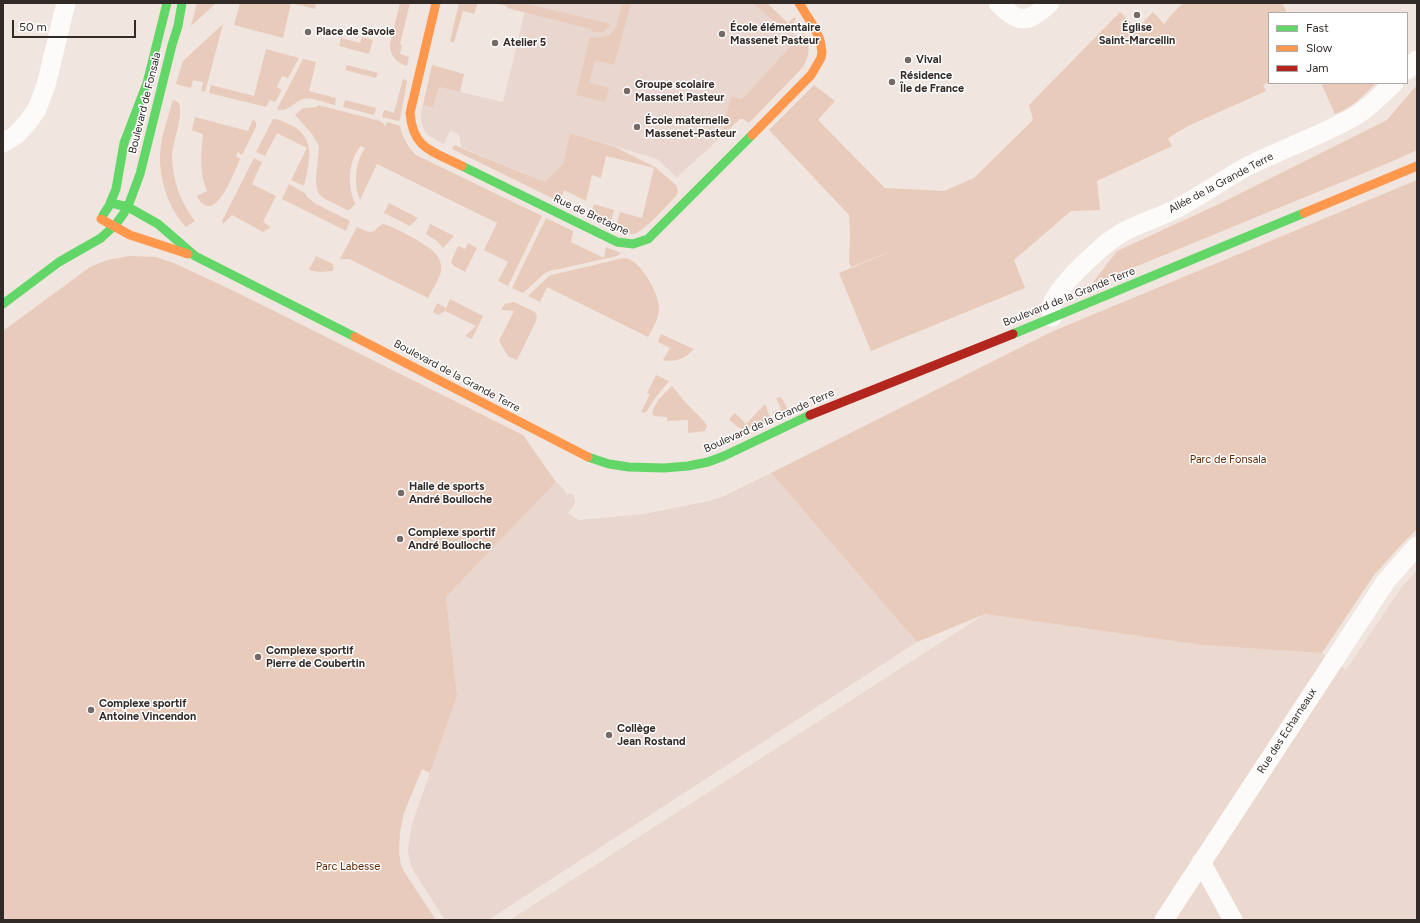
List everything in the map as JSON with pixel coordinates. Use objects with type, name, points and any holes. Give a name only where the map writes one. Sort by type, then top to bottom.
[{"type":"street","points":[[3,143],[16,135],[37,109],[46,85],[66,3]]},
{"type":"street","name":"Boulevard de Fonsala","points":[[93,228],[110,203],[119,182],[128,127],[138,108],[147,83],[167,3]]},
{"type":"street","name":"Boulevard de Fonsala","points":[[60,262],[97,242],[114,227],[128,207],[135,192],[141,170],[178,26],[182,3]]},
{"type":"street","name":"Rue de Bretagne","points":[[436,3],[410,113],[410,128],[416,140],[424,148],[626,245],[637,244],[648,239],[811,75],[819,63],[822,52],[820,39],[799,3]]},
{"type":"street","points":[[998,3],[1016,18],[1024,19],[1031,18],[1038,14],[1050,3]]},
{"type":"street","points":[[1408,69],[1417,60]]},
{"type":"street","name":"Allée de la Grande Terre","points":[[1052,317],[1051,309],[1056,297],[1065,284],[1095,254],[1124,231],[1182,206],[1249,166],[1339,125],[1372,104],[1393,84]]},
{"type":"street","name":"Boulevard de la Grande Terre","points":[[110,203],[128,207],[158,224],[195,256],[384,351],[582,455],[609,464],[629,467],[664,468],[688,466],[708,462],[724,456],[799,420],[1417,166]]},
{"type":"street","points":[[100,219],[114,227],[147,241],[195,256]]},
{"type":"street","points":[[3,304],[60,262],[84,237]]},
{"type":"street","name":"Rue des Echarneaux","points":[[1164,920],[1386,581],[1417,546]]},
{"type":"street","points":[[1202,862],[1232,920]]},
{"type":"shaded area","name":"Groupe scolaire Massenet Pasteur","points":[[527,3],[763,3],[799,38],[742,99],[731,96],[720,138],[677,177],[657,159],[570,133],[563,164],[545,182],[461,147],[459,134],[450,131],[444,144],[428,135],[424,130],[421,121],[423,105],[433,108],[439,87],[503,102]]},
{"type":"shaded area","name":"Collège Jean Rostand","points":[[771,473],[917,642],[488,920],[445,920],[413,870],[409,858],[408,848],[412,824],[457,696],[446,597],[556,482],[562,487],[567,495],[572,493],[575,503],[568,513],[579,520],[644,514],[709,501],[722,497]]},
{"type":"shaded area","points":[[1417,570],[1417,920],[510,920],[985,614],[1201,645],[1322,653],[1346,670],[1401,588]]},
{"type":"green space","points":[[197,3],[216,3],[191,26]]},
{"type":"green space","points":[[240,3],[291,3],[283,38],[234,25]]},
{"type":"green space","points":[[291,3],[316,3],[315,9]]},
{"type":"green space","points":[[400,3],[410,3],[400,44],[402,45],[400,54],[409,57],[407,66],[394,58],[390,48]]},
{"type":"green space","points":[[459,3],[478,3],[474,14],[463,11],[454,43],[450,41]]},
{"type":"green space","points":[[494,3],[523,3],[610,24],[605,31],[594,32],[591,31],[591,29],[507,8],[507,6]]},
{"type":"green space","points":[[623,3],[631,3],[614,65],[595,60],[589,83],[609,88],[605,102],[576,95],[590,37],[599,38],[610,35],[616,26]]},
{"type":"green space","points":[[753,3],[767,3],[788,23],[794,17],[796,19],[787,32]]},
{"type":"green space","points":[[1183,3],[1282,3],[1286,12],[1268,12],[1268,82],[1263,85],[1266,91],[1188,126],[1168,138],[1172,146],[1097,181],[1100,210],[1071,211],[1014,260],[1025,288],[871,351],[839,273],[904,246],[851,267],[849,262],[849,215],[769,130],[814,85],[835,101],[818,120],[885,188],[944,191],[974,178],[1033,120],[1029,105],[1120,12],[1137,29],[1153,12],[1164,24]]},
{"type":"green space","points":[[223,24],[205,92],[201,91],[203,82],[193,80],[191,88],[176,84],[183,61]]},
{"type":"green space","points":[[803,33],[806,37],[809,50],[803,67],[749,123],[743,119],[740,119],[720,138],[731,96],[742,99]]},
{"type":"green space","points":[[362,37],[373,40],[369,54],[339,46],[341,38],[360,43]]},
{"type":"green space","points":[[266,49],[299,58],[288,78],[282,76],[277,87],[282,90],[275,102],[270,100],[266,107],[209,93],[211,85],[254,96]]},
{"type":"green space","points":[[303,59],[316,62],[309,91],[336,98],[335,105],[314,99],[303,99],[287,109],[277,109]]},
{"type":"green space","points":[[347,65],[378,73],[376,78],[345,70]]},
{"type":"green space","points":[[432,65],[464,74],[460,92],[439,87],[433,108],[423,105]]},
{"type":"green space","points":[[403,79],[407,81],[400,120],[398,121],[382,117],[384,110],[394,113]]},
{"type":"green space","points":[[1321,84],[1375,84],[1352,105],[1335,114]]},
{"type":"green space","points":[[1417,85],[1417,150],[1091,285],[1117,251],[1217,205],[1387,120]]},
{"type":"green space","points":[[173,100],[178,102],[180,112],[172,154],[173,172],[181,198],[195,221],[186,227],[170,204],[160,166],[161,143]]},
{"type":"green space","points":[[345,100],[376,108],[374,115],[343,107]]},
{"type":"green space","points":[[318,105],[380,121],[385,127],[387,122],[400,126],[406,142],[416,155],[542,216],[508,286],[498,281],[508,262],[484,250],[497,223],[377,164],[360,200],[356,187],[356,173],[359,160],[365,148],[361,146],[353,158],[351,166],[350,181],[352,196],[355,203],[352,208],[347,210],[325,199],[318,193],[316,178],[319,146],[312,134],[295,115],[303,108],[316,107]]},
{"type":"green space","points":[[195,117],[248,131],[253,119],[256,122],[256,127],[242,155],[238,152],[236,156],[240,159],[223,195],[210,206],[203,204],[197,196],[207,191],[204,184],[202,170],[201,155],[203,134],[192,130]]},
{"type":"green space","points":[[273,119],[280,120],[291,125],[299,130],[305,137],[308,144],[309,160],[304,186],[291,180],[307,148],[277,133],[265,156],[256,152]]},
{"type":"green space","points":[[570,133],[615,147],[655,167],[676,185],[678,191],[676,196],[643,229],[633,234],[621,232],[615,229],[620,212],[642,218],[654,168],[606,156],[601,178],[592,175],[586,201],[564,190],[560,202],[452,149],[454,145],[545,182],[563,164]]},
{"type":"green space","points":[[254,158],[262,162],[252,184],[276,196],[263,222],[271,227],[263,232],[232,215],[223,224],[222,221]]},
{"type":"green space","name":"Parc de Fonsala","points":[[1417,180],[1417,529],[1374,575],[1322,653],[1201,645],[985,614],[917,642],[771,473],[1051,332]]},
{"type":"green space","points":[[289,184],[305,193],[307,197],[316,204],[350,221],[346,231],[282,199]]},
{"type":"green space","points":[[389,203],[418,218],[410,226],[384,213]]},
{"type":"green space","points":[[594,204],[614,210],[609,227],[590,217]]},
{"type":"green space","points":[[546,218],[573,231],[571,242],[604,258],[606,247],[621,253],[617,256],[545,273],[523,293],[512,288]]},
{"type":"green space","points":[[383,224],[410,236],[438,256],[441,270],[438,281],[428,298],[349,259],[340,259],[357,227],[372,232]]},
{"type":"green space","points":[[430,224],[454,236],[443,248],[437,241],[426,234]]},
{"type":"green space","points":[[468,243],[477,248],[465,272],[454,266],[451,262],[458,246],[465,249]]},
{"type":"green space","name":"Parc Labesse","points":[[129,256],[156,257],[174,263],[236,292],[523,435],[556,482],[446,597],[457,696],[430,773],[422,769],[404,813],[400,832],[399,852],[401,865],[405,873],[436,920],[3,920],[3,331],[90,267],[107,260]]},
{"type":"green space","points":[[316,256],[333,264],[333,271],[318,272],[309,270]]},
{"type":"green space","points":[[623,258],[629,259],[641,269],[652,285],[656,294],[659,308],[658,315],[648,337],[547,287],[540,302],[528,296],[549,276]]},
{"type":"green space","points":[[450,299],[483,316],[472,339],[465,336],[476,326],[445,311],[438,315],[433,312],[437,303],[446,308]]},
{"type":"green space","points":[[514,302],[535,312],[537,316],[517,360],[508,356],[499,341],[514,311],[501,310],[505,304]]},
{"type":"green space","points":[[661,334],[694,349],[680,359],[672,361],[663,360],[670,348],[658,342]]},
{"type":"green space","points":[[656,375],[669,381],[655,398],[647,411],[644,413],[641,412],[650,394],[647,393]]},
{"type":"green space","points":[[672,386],[704,421],[707,426],[705,431],[688,433],[688,420],[667,421],[667,417],[655,416],[652,414],[657,402]]},
{"type":"green space","points":[[780,397],[789,412],[775,417],[773,412],[781,409],[776,398]]},
{"type":"green space","points":[[765,404],[771,419],[754,428],[740,428],[729,419],[735,413],[746,424]]},
{"type":"traffic: fast","points":[[103,215],[109,206],[116,189],[124,143],[147,83],[167,3]]},
{"type":"traffic: fast","points":[[3,304],[59,262],[101,238],[116,224],[124,213],[140,174],[178,26],[182,3]]},
{"type":"traffic: fast","points":[[462,166],[617,242],[633,244],[648,239],[752,135]]},
{"type":"traffic: fast","points":[[111,203],[128,207],[158,224],[195,256],[355,337]]},
{"type":"traffic: fast","points":[[1013,334],[1304,213]]},
{"type":"traffic: fast","points":[[588,457],[609,464],[629,467],[664,468],[688,466],[708,462],[724,456],[810,415]]},
{"type":"traffic: slow","points":[[436,3],[410,113],[415,135],[420,142],[426,148],[462,166]]},
{"type":"traffic: slow","points":[[752,135],[811,75],[821,58],[822,52],[820,40],[799,3]]},
{"type":"traffic: slow","points":[[1304,213],[1417,166]]},
{"type":"traffic: slow","points":[[101,219],[130,235],[188,254]]},
{"type":"traffic: slow","points":[[355,337],[588,457]]},
{"type":"traffic: jam","points":[[810,415],[1013,334]]},
{"type":"place","name":"Église Saint-Marcellin","points":[[1137,15]]},
{"type":"place","name":"Place de Savoie","points":[[308,32]]},
{"type":"place","name":"École élémentaire Massenet Pasteur","points":[[722,34]]},
{"type":"place","name":"Atelier 5","points":[[495,43]]},
{"type":"place","name":"Vival","points":[[908,60]]},
{"type":"place","name":"Résidence Île de France","points":[[892,82]]},
{"type":"place","name":"Groupe scolaire Massenet Pasteur","points":[[627,91]]},
{"type":"place","name":"École maternelle Massenet-Pasteur","points":[[637,127]]},
{"type":"place","name":"Halle de sports André Boulloche","points":[[401,493]]},
{"type":"place","name":"Complexe sportif André Boulloche","points":[[400,539]]},
{"type":"place","name":"Complexe sportif Pierre de Coubertin","points":[[258,657]]},
{"type":"place","name":"Complexe sportif Antoine Vincendon","points":[[91,710]]},
{"type":"place","name":"Collège Jean Rostand","points":[[609,735]]}]
